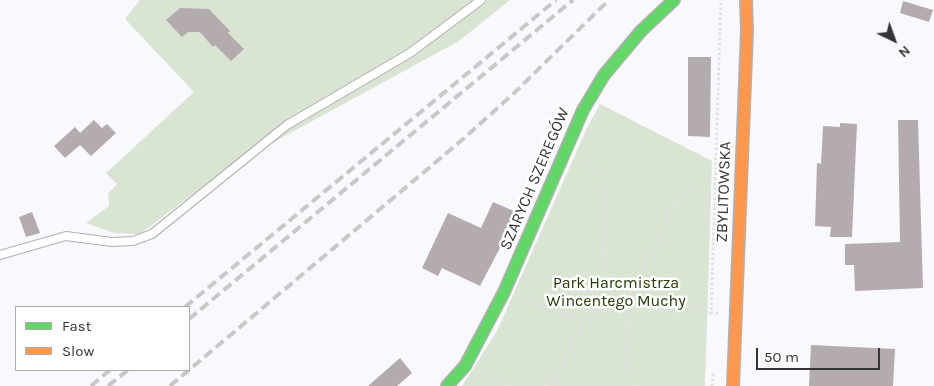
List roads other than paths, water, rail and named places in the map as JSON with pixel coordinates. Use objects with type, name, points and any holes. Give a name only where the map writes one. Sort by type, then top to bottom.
[{"type":"street","name":"SZARYCH SZEREGÓW","points":[[447,386],[465,366],[504,292],[583,110],[604,75],[641,31],[674,0]]},
{"type":"street","name":"ZBYLITOWSKA","points":[[732,386],[747,31],[746,0]]},
{"type":"lane","points":[[0,255],[66,236],[112,242],[133,241],[152,234],[287,126],[410,53],[481,0]]},
{"type":"railway","points":[[186,306],[556,0]]},
{"type":"railway","points":[[190,318],[573,0]]},
{"type":"railway","points":[[190,369],[462,140],[512,95],[609,0]]},
{"type":"railway","points":[[91,386],[109,371]]},
{"type":"railway","points":[[108,386],[127,371]]},
{"type":"railway","points":[[170,386],[188,371]]},
{"type":"park label","name":"Park Harcmistrza Wincentego Muchy","points":[[616,292]]}]
